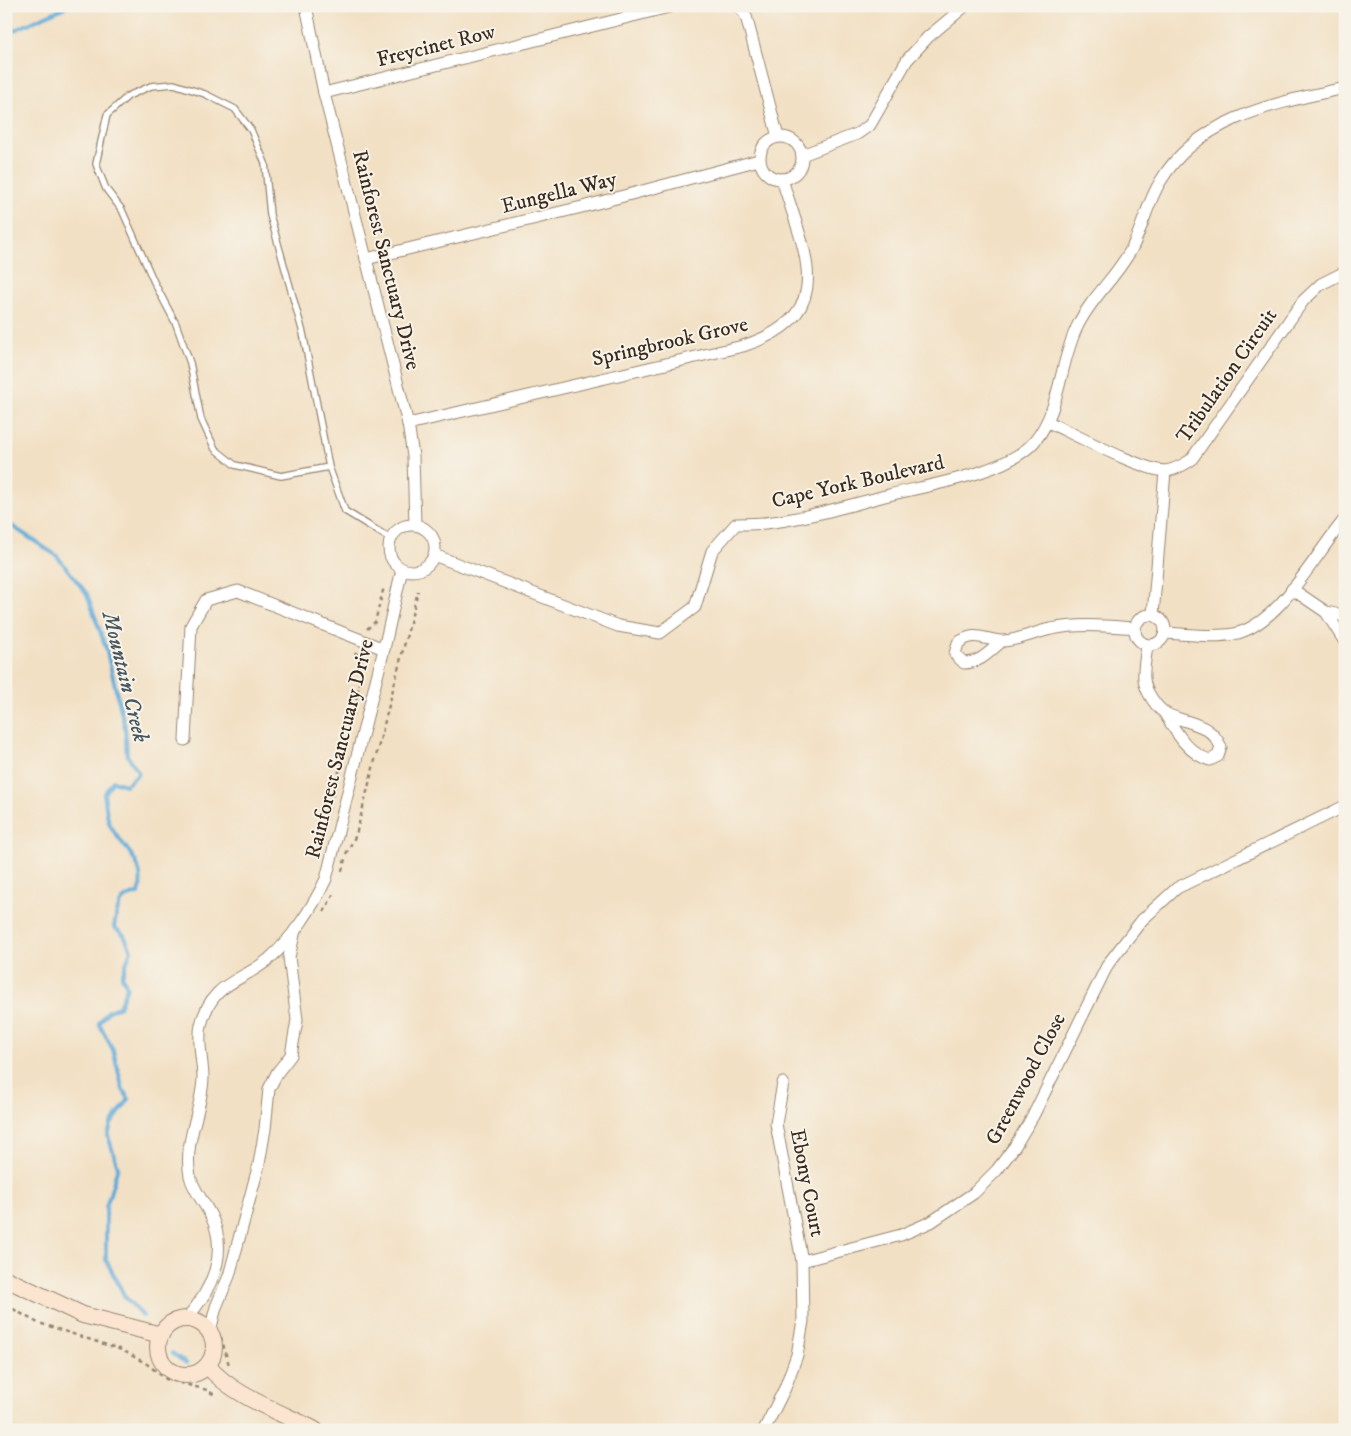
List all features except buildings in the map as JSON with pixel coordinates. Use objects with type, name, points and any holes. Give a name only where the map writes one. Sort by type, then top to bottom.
[{"type":"street","name":"Rainforest Sanctuary Drive","points":[[306,6],[324,93],[408,424],[413,456],[415,525]]},
{"type":"street","name":"Freycinet Row","points":[[324,93],[673,6]]},
{"type":"street","points":[[739,6],[746,16],[778,137]]},
{"type":"street","points":[[802,156],[856,134],[870,125],[906,60],[928,37],[965,6]]},
{"type":"street","points":[[1153,615],[1165,471],[1142,465],[1048,422],[1076,327],[1089,306],[1120,268],[1132,247],[1149,204],[1178,155],[1199,137],[1231,119],[1307,96],[1345,88]]},
{"type":"street","points":[[778,137],[794,141],[802,156],[797,171],[782,179],[769,176],[762,169],[759,160],[764,144],[778,137]]},
{"type":"street","name":"Eungella Way","points":[[366,259],[586,206],[759,160]]},
{"type":"street","name":"Springbrook Grove","points":[[408,424],[743,346],[764,339],[783,328],[802,307],[808,293],[808,279],[806,262],[782,179]]},
{"type":"street","name":"Tribulation Circuit","points":[[1165,471],[1181,466],[1190,460],[1303,301],[1321,284],[1345,272]]},
{"type":"street","name":"Cape York Boulevard","points":[[434,555],[618,626],[660,633],[695,607],[712,551],[736,524],[770,523],[806,517],[978,472],[1014,458],[1033,443],[1048,422]]},
{"type":"street","points":[[1165,633],[1222,635],[1236,633],[1267,617],[1282,603],[1327,540],[1345,520]]},
{"type":"street","points":[[415,525],[431,536],[434,544],[434,555],[423,568],[415,571],[402,569],[392,560],[389,553],[391,539],[401,528],[415,525]]},
{"type":"street","name":"Rainforest Sanctuary Drive","points":[[186,1319],[206,1292],[219,1257],[218,1237],[212,1218],[190,1176],[189,1148],[203,1079],[200,1052],[201,1026],[208,1006],[216,994],[227,984],[267,960],[295,930],[316,901],[326,879],[384,650],[402,569]]},
{"type":"street","points":[[1292,589],[1326,612],[1345,616]]},
{"type":"street","points":[[185,740],[192,626],[206,600],[238,591],[384,650]]},
{"type":"street","points":[[1326,612],[1345,642]]},
{"type":"street","points":[[1153,615],[1163,622],[1165,633],[1159,642],[1147,645],[1138,639],[1136,628],[1143,617],[1153,615]]},
{"type":"street","points":[[1002,640],[1052,629],[1098,624],[1136,628]]},
{"type":"street","points":[[1147,645],[1144,668],[1147,690],[1166,714],[1180,739],[1203,758],[1210,760],[1218,756],[1221,747],[1220,743],[1202,726],[1166,714]]},
{"type":"street","name":"Greenwood Close","points":[[802,1261],[901,1235],[931,1222],[974,1193],[997,1170],[1015,1146],[1033,1116],[1108,964],[1142,920],[1178,888],[1345,806]]},
{"type":"street","name":"Rainforest Sanctuary Drive","points":[[210,1331],[216,1307],[229,1276],[258,1164],[265,1129],[269,1089],[277,1073],[291,1055],[297,1020],[289,957],[295,930]]},
{"type":"street","name":"Ebony Court","points":[[783,1083],[776,1124],[802,1261]]},
{"type":"street","points":[[764,1430],[785,1388],[797,1354],[803,1321],[802,1261]]},
{"type":"street","points":[[6,1279],[83,1315],[161,1335]]},
{"type":"street","points":[[186,1319],[195,1320],[210,1331],[215,1348],[208,1366],[193,1375],[175,1374],[162,1361],[158,1353],[161,1335],[171,1323],[186,1319]]},
{"type":"street","points":[[208,1366],[216,1375],[248,1397],[315,1430]]},
{"type":"lane","points":[[329,467],[281,476],[235,465],[214,449],[201,419],[190,363],[176,324],[154,282],[122,210],[106,189],[96,164],[107,115],[128,96],[151,86],[174,84],[205,94],[235,109],[251,130],[265,163],[270,215],[303,333],[329,467],[345,511],[391,539]]},
{"type":"path","points":[[362,630],[375,622],[385,582]]},
{"type":"path","points":[[340,876],[346,854],[356,835],[418,591]]},
{"type":"path","points":[[352,724],[362,671],[361,657],[353,651],[354,645]]},
{"type":"path","points":[[321,849],[322,834],[339,768],[349,741]]},
{"type":"path","points":[[320,918],[335,891]]},
{"type":"path","points":[[6,1306],[36,1322],[122,1350],[147,1364],[166,1379],[207,1390],[222,1399]]},
{"type":"waterway","name":"Mountain Creek","points":[[6,34],[68,6]]},
{"type":"waterway","name":"Mountain Creek","points":[[6,522],[57,556],[87,594],[106,648],[125,728],[127,755],[139,773],[126,785],[113,781],[104,794],[110,825],[133,856],[140,873],[141,882],[139,894],[127,897],[120,904],[114,927],[124,935],[131,950],[122,976],[127,987],[119,1007],[108,1011],[99,1023],[113,1050],[123,1090],[129,1099],[111,1124],[108,1136],[118,1167],[106,1207],[106,1260],[125,1297],[143,1316]]},
{"type":"waterway","name":"Mountain Creek","points":[[172,1353],[186,1363]]},
{"type":"waterway","name":"Mountain Creek","points":[[258,1424],[264,1430]]}]
